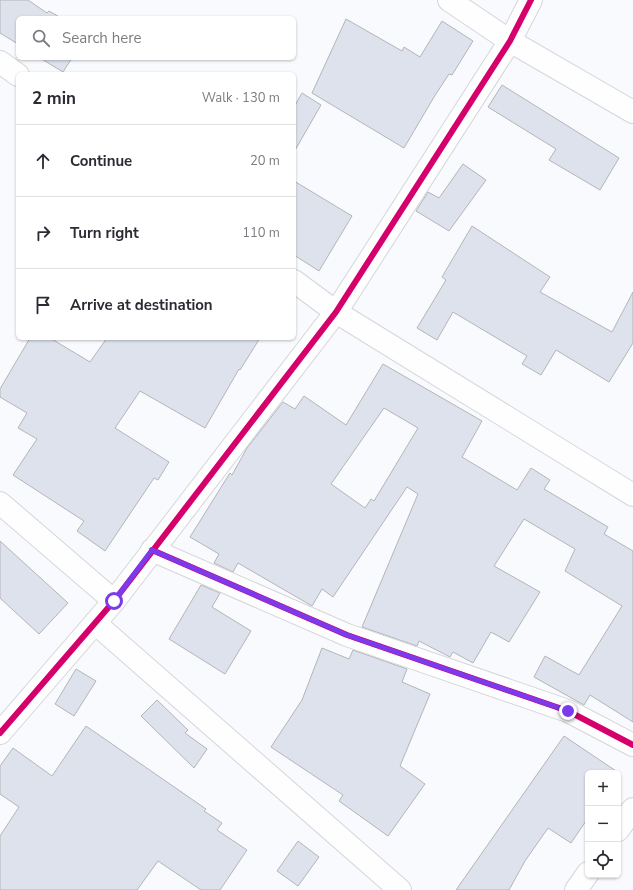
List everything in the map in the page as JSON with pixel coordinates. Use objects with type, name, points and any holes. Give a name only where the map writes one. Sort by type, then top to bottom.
[{"type":"street","points":[[449,0],[510,41],[633,112]]},
{"type":"street","points":[[0,734],[114,601],[336,312],[510,41],[531,0]]},
{"type":"street","points":[[0,62],[16,74]]},
{"type":"street","points":[[296,282],[336,312],[633,495]]},
{"type":"street","points":[[0,503],[114,601]]},
{"type":"street","points":[[152,550],[347,635],[568,711],[633,745]]},
{"type":"street","points":[[94,623],[400,890]]},
{"type":"street","points":[[621,826],[633,809]]},
{"type":"street","points":[[576,890],[585,876]]},
{"type":"building","points":[[0,0],[28,0],[47,13],[49,11],[58,16],[16,16],[16,43],[0,33]]},
{"type":"building","points":[[346,19],[402,51],[404,47],[420,57],[442,21],[473,41],[452,75],[449,74],[434,97],[404,148],[312,93]]},
{"type":"building","points":[[43,60],[71,60],[63,72]]},
{"type":"building","points":[[502,85],[619,158],[600,190],[549,160],[556,149],[488,107]]},
{"type":"building","points":[[302,93],[321,105],[296,149],[296,104]]},
{"type":"building","points":[[463,164],[486,180],[449,231],[416,211],[428,192],[439,198]]},
{"type":"building","points":[[296,182],[352,216],[319,271],[296,256]]},
{"type":"building","points":[[472,226],[550,277],[540,292],[612,332],[633,292],[633,343],[609,382],[556,350],[541,375],[522,364],[527,356],[453,312],[437,340],[417,328],[446,280],[442,277]]},
{"type":"building","points":[[29,340],[53,340],[90,362],[106,340],[259,340],[240,370],[239,369],[205,428],[140,391],[115,428],[169,462],[158,480],[154,478],[105,551],[77,531],[84,521],[13,475],[37,439],[18,428],[27,413],[0,397],[0,389]]},
{"type":"building","points":[[383,364],[482,421],[462,457],[517,490],[531,468],[550,480],[544,489],[608,527],[604,534],[633,551],[633,722],[590,695],[584,705],[534,677],[545,656],[579,675],[622,606],[565,571],[575,549],[524,519],[494,566],[540,592],[509,642],[491,632],[473,663],[453,652],[450,657],[419,641],[417,646],[362,627],[418,494],[407,487],[333,597],[322,589],[312,606],[238,563],[233,572],[214,563],[219,554],[190,537],[230,473],[232,475],[247,448],[283,402],[295,409],[304,396],[346,425]],"holes":[[[384,408],[418,428],[374,501],[371,499],[365,508],[331,484]]]},
{"type":"building","points":[[0,541],[68,603],[39,634],[0,598]]},
{"type":"building","points":[[201,585],[220,593],[212,607],[251,631],[225,674],[169,639]]},
{"type":"building","points":[[322,648],[349,659],[353,650],[407,669],[402,682],[430,694],[400,766],[425,784],[388,836],[339,801],[343,795],[271,747],[302,700]]},
{"type":"building","points":[[76,669],[96,681],[74,716],[55,704]]},
{"type":"building","points":[[157,700],[188,730],[185,733],[207,749],[194,768],[141,716]]},
{"type":"building","points":[[86,726],[206,809],[204,811],[222,823],[217,830],[247,850],[220,890],[201,890],[158,861],[137,890],[0,890],[0,836],[19,807],[0,794],[0,766],[13,748],[52,776]]},
{"type":"building","points":[[564,736],[615,770],[585,770],[585,822],[571,843],[548,828],[525,861],[509,890],[456,890]]},
{"type":"building","points":[[298,841],[319,857],[298,886],[277,871]]},
{"type":"cycle path","points":[[0,733],[114,601],[336,312],[510,41],[531,0]]},
{"type":"cycle path","points":[[152,550],[347,635],[568,711],[633,745]]},
{"type":"route","points":[[114,601],[152,550],[347,635],[568,711]]}]
